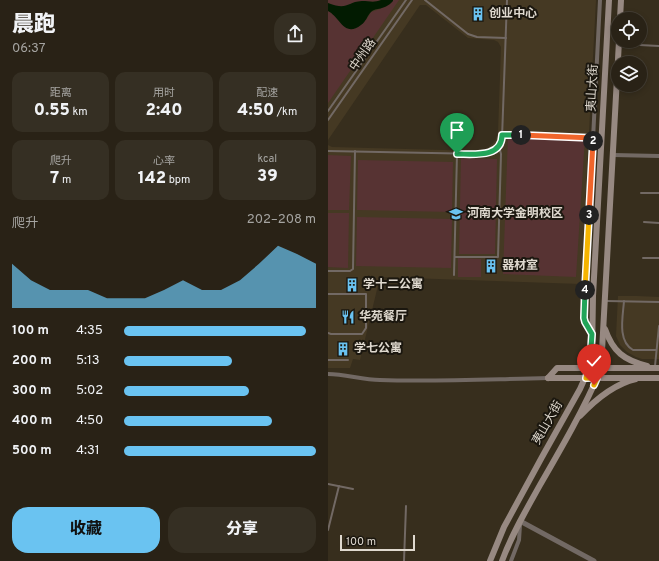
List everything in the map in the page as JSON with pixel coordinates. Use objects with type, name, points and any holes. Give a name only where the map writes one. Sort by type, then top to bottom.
[{"type":"main road","name":"夷山大街","points":[[490,561],[517,502],[586,378],[592,355],[609,0]]},
{"type":"main road","points":[[620,12],[621,0]]},
{"type":"main road","name":"夷山大街","points":[[502,561],[520,521],[573,424],[601,368],[619,48]]},
{"type":"main road","points":[[604,325],[609,340],[619,354],[629,360],[655,368]]},
{"type":"main road","points":[[548,378],[557,368],[655,368]]},
{"type":"main road","points":[[573,424],[588,407],[612,389],[632,380],[644,377]]},
{"type":"main road","points":[[548,378],[659,378]]},
{"type":"street","points":[[592,334],[584,318],[600,0]]},
{"type":"street","points":[[613,155],[659,156]]},
{"type":"street","points":[[328,374],[341,374],[376,380],[406,381],[548,378]]},
{"type":"street","points":[[511,561],[519,540],[520,521],[594,561]]},
{"type":"lane","name":"中州路","points":[[328,111],[329,107],[406,0]]},
{"type":"lane","name":"中州路","points":[[328,120],[412,0]]},
{"type":"lane","points":[[425,0],[468,34],[477,37],[506,38]]},
{"type":"lane","points":[[328,151],[483,154],[496,149],[502,135],[507,0]]},
{"type":"lane","points":[[647,45],[659,46]]},
{"type":"lane","points":[[502,135],[593,138]]},
{"type":"lane","points":[[455,257],[498,257],[501,154],[499,145]]},
{"type":"lane","points":[[328,271],[350,271],[353,269],[355,151]]},
{"type":"lane","points":[[454,275],[457,154]]},
{"type":"lane","points":[[641,193],[659,193]]},
{"type":"lane","points":[[644,222],[659,222]]},
{"type":"lane","points":[[643,258],[659,258]]},
{"type":"lane","points":[[328,294],[366,294],[366,321],[365,331],[362,334],[328,333]]},
{"type":"lane","points":[[605,300],[659,302]]},
{"type":"lane","points":[[624,301],[624,339],[633,350],[656,350]]},
{"type":"lane","points":[[655,368],[659,326]]},
{"type":"lane","points":[[328,360],[348,360]]},
{"type":"lane","points":[[328,484],[353,489]]},
{"type":"lane","points":[[328,530],[339,486]]},
{"type":"lane","points":[[404,561],[406,506]]},
{"type":"shaded area","name":"河南大学金明校区","points":[[328,0],[596,0],[581,284],[380,277],[360,360],[353,359],[350,368],[328,368],[328,145],[332,147],[486,150],[495,141],[498,133],[501,47],[498,42],[494,40],[468,38],[426,5],[420,5],[328,140]]},
{"type":"shaded area","points":[[328,0],[381,0],[375,2],[356,2],[340,7],[328,3]]},
{"type":"shaded area","points":[[381,0],[393,1],[383,8],[373,11],[363,24],[355,28],[346,28],[328,11],[328,3],[343,6],[362,1],[374,2]]},
{"type":"shaded area","points":[[393,0],[399,0],[328,103],[328,11],[334,14],[366,20],[371,12],[380,9]]},
{"type":"shaded area","points":[[508,135],[585,137],[576,277],[503,274]]},
{"type":"shaded area","points":[[328,155],[351,156],[349,210],[328,210]]},
{"type":"shaded area","points":[[461,158],[497,159],[495,254],[459,254]]},
{"type":"shaded area","points":[[358,160],[453,162],[452,212],[357,210]]},
{"type":"shaded area","points":[[328,213],[349,213],[348,268],[328,267]]},
{"type":"shaded area","points":[[357,217],[452,219],[451,268],[356,266]]},
{"type":"shaded area","points":[[458,258],[481,259],[481,277],[458,277]]},
{"type":"shaded area","points":[[618,296],[659,297],[659,359],[642,359],[636,357],[627,352],[620,345],[616,336]]},
{"type":"place","name":"创业中心","points":[[478,14]]},
{"type":"place","name":"河南大学金明校区","points":[[456,214]]},
{"type":"place","name":"器材室","points":[[491,266]]},
{"type":"place","name":"学十二公寓","points":[[352,285]]},
{"type":"place","name":"华苑餐厅","points":[[348,317]]},
{"type":"place","name":"学七公寓","points":[[343,349]]},
{"type":"route","points":[[457,154],[483,154],[491,152],[496,149],[500,143],[502,135],[593,138],[584,318],[592,334],[592,355],[586,378],[597,378],[594,385]]}]
